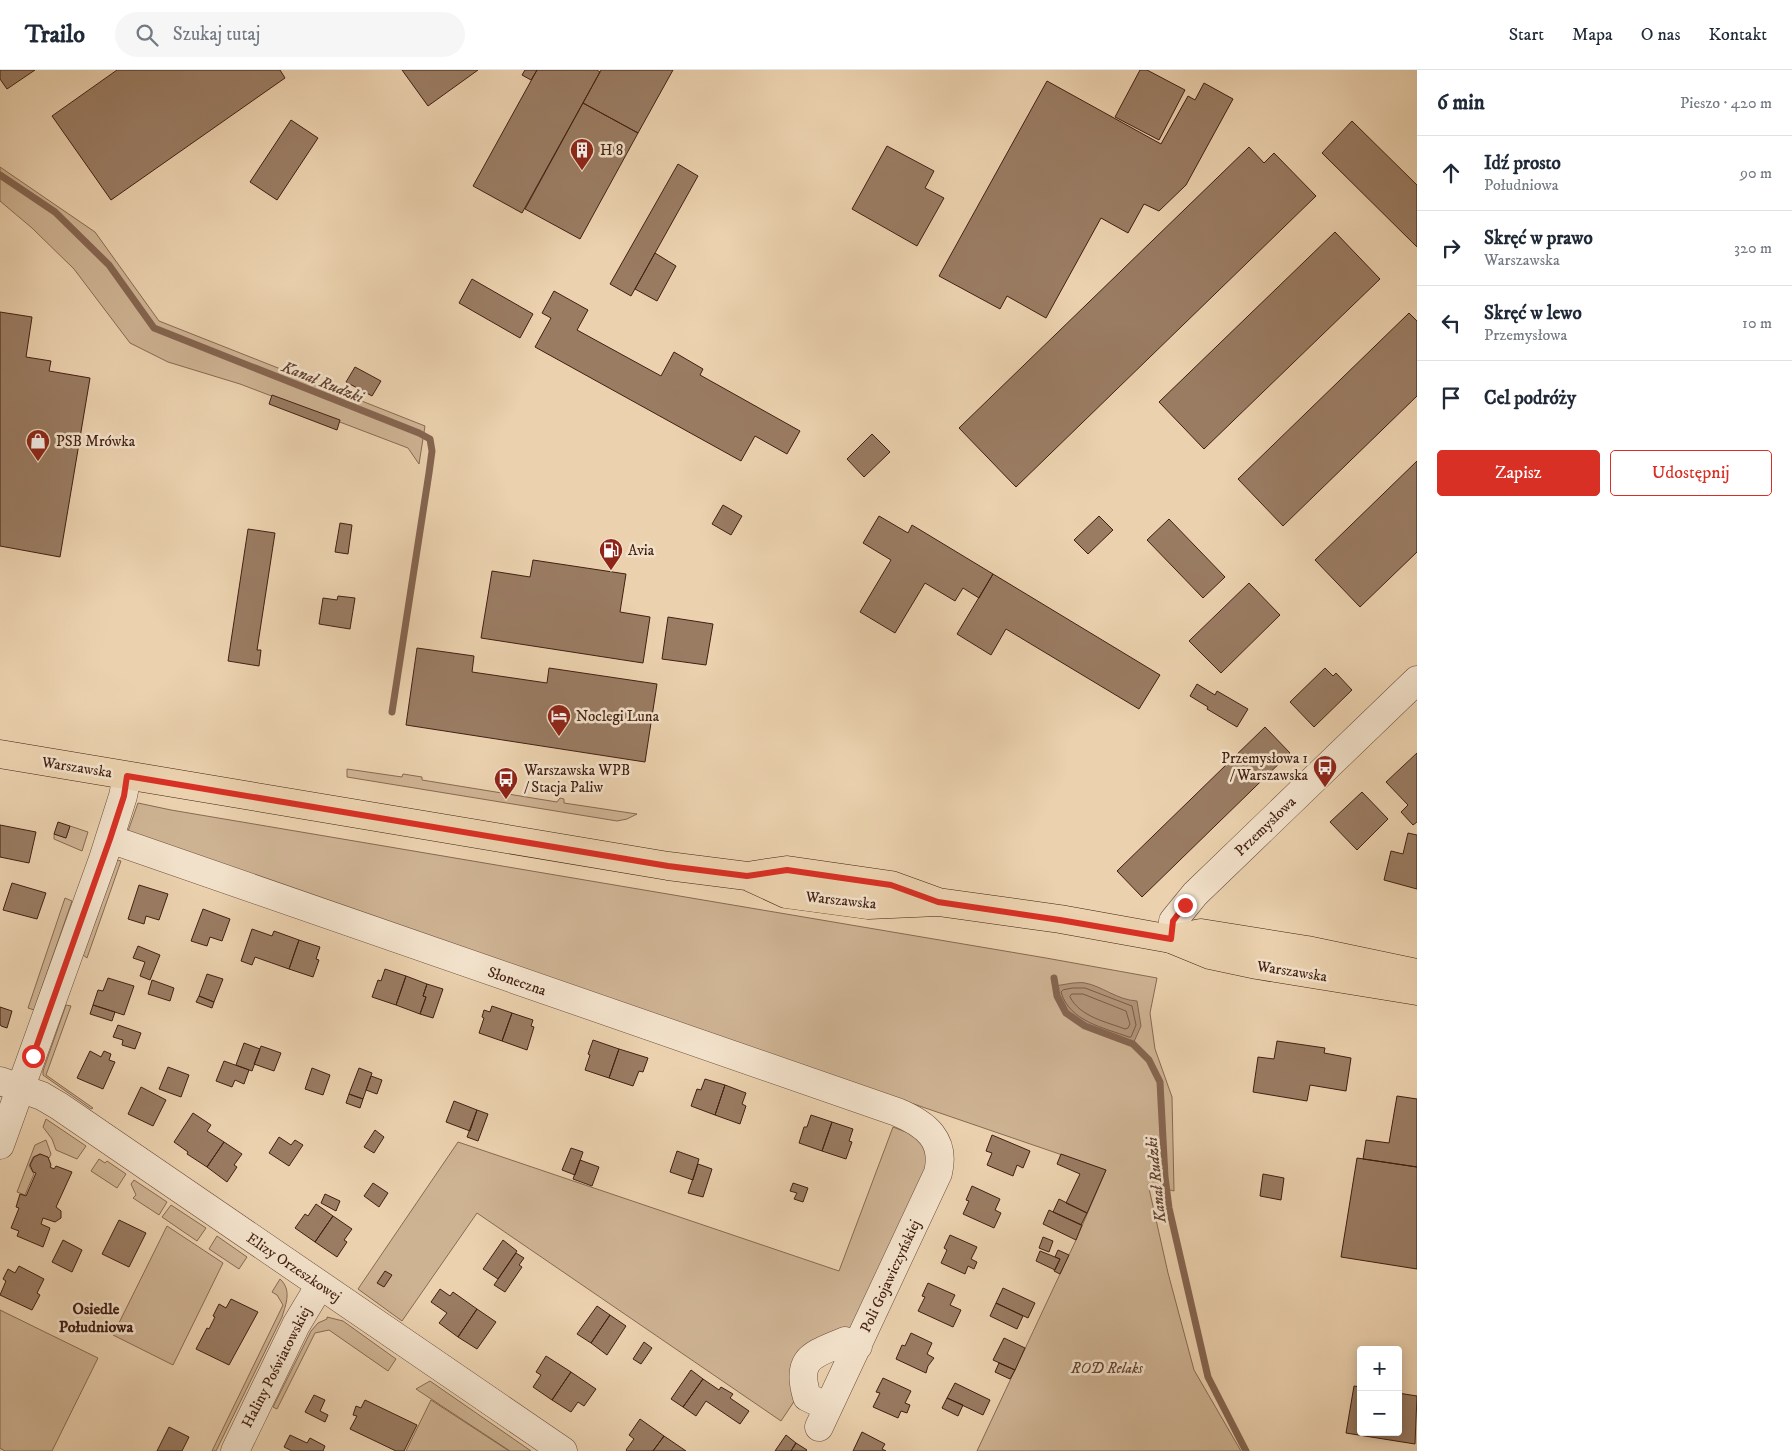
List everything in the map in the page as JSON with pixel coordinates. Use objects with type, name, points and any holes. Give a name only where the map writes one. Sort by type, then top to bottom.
[{"type":"main road","name":"Warszawska","points":[[0,754],[668,866],[747,876],[787,870],[891,885],[938,902],[1171,939],[1210,955],[1417,991]]},
{"type":"main road","name":"Warszawska","points":[[1171,939],[1201,933],[1307,950],[1417,973]]},
{"type":"street","name":"Przemysłowa","points":[[1171,939],[1173,921],[1195,894],[1417,680]]},
{"type":"street","points":[[0,1146],[11,1084],[110,839],[124,796],[127,776]]},
{"type":"street","name":"Słoneczna","points":[[110,839],[897,1112],[922,1125]]},
{"type":"street","name":"Elizy Orzeszkowej","points":[[11,1084],[42,1096],[59,1106],[563,1451]]},
{"type":"street","name":"Poli Gojawiczyńskiej","points":[[858,1346],[845,1341],[817,1353],[808,1360],[802,1371],[802,1382],[807,1397],[824,1417],[858,1346],[938,1173],[941,1157],[937,1144],[929,1131],[922,1125]]},
{"type":"street","name":"Haliny Poświatowskiej","points":[[234,1451],[296,1325],[320,1286]]},
{"type":"green space","points":[[0,167],[95,232],[159,321],[425,426],[419,464],[408,448],[240,384],[168,362],[130,343],[74,269],[32,228],[0,201]]},
{"type":"green space","points":[[347,769],[402,777],[403,774],[422,777],[422,780],[557,802],[560,798],[564,799],[564,803],[637,814],[617,821],[347,777]]},
{"type":"green space","name":"ROD Relaks","points":[[138,803],[1157,978],[1150,1013],[1155,1049],[1172,1097],[1174,1191],[1148,1184],[1168,1273],[1194,1370],[1241,1451],[977,1451],[1076,1240],[1106,1170],[127,834]]},
{"type":"green space","points":[[70,826],[88,832],[82,851],[54,839],[54,834],[66,838]]},
{"type":"green space","points":[[117,860],[121,861],[87,958],[83,955]]},
{"type":"green space","points":[[65,898],[72,901],[34,1010],[28,1008]]},
{"type":"green space","points":[[66,1005],[71,1006],[46,1075],[93,1108],[91,1109],[43,1075]]},
{"type":"green space","points":[[46,1119],[86,1146],[77,1159],[56,1150],[52,1139],[43,1127]]},
{"type":"green space","points":[[893,1127],[911,1134],[922,1142],[931,1161],[855,1329],[831,1340],[781,1421],[477,1213],[402,1321],[358,1289],[458,1142],[839,1271]]},
{"type":"green space","points":[[46,1140],[51,1154],[49,1158],[40,1154],[33,1157],[29,1166],[34,1174],[25,1195],[17,1192],[35,1145]]},
{"type":"green space","points":[[99,1159],[105,1163],[107,1161],[126,1174],[117,1188],[91,1171]]},
{"type":"green space","points":[[134,1180],[167,1202],[159,1215],[133,1198],[136,1195],[131,1184]]},
{"type":"green space","points":[[171,1205],[206,1228],[197,1241],[162,1217]]},
{"type":"green space","points":[[167,1226],[223,1263],[173,1365],[113,1335]]},
{"type":"green space","points":[[217,1236],[247,1257],[239,1269],[209,1249]]},
{"type":"green space","points":[[280,1279],[284,1283],[287,1292],[282,1317],[216,1451],[212,1451],[283,1305],[277,1295],[272,1292]]},
{"type":"green space","points":[[0,1310],[98,1358],[52,1451],[5,1451],[0,1448]]},
{"type":"green space","points":[[327,1317],[343,1321],[396,1359],[388,1371],[329,1330],[315,1333],[277,1409],[273,1407],[311,1331],[318,1323],[327,1319]]},
{"type":"green space","points":[[430,1381],[531,1451],[510,1451],[416,1389]]},
{"type":"green space","points":[[431,1400],[509,1451],[406,1451]]},
{"type":"water","points":[[1073,983],[1091,985],[1123,998],[1137,1001],[1141,1026],[1133,1044],[1087,1027],[1065,1012],[1055,986]]},
{"type":"building","points":[[0,70],[35,70],[7,89],[0,79]]},
{"type":"building","points":[[117,70],[280,70],[285,78],[111,200],[52,116]]},
{"type":"building","points":[[402,70],[478,70],[428,106]]},
{"type":"building","points":[[525,70],[537,70],[531,80],[522,75]]},
{"type":"building","points":[[537,70],[597,70],[600,72],[522,213],[473,186]]},
{"type":"building","points":[[601,70],[673,70],[638,133],[583,103]]},
{"type":"building","points":[[1140,70],[1147,70],[1185,90],[1159,140],[1115,117]]},
{"type":"building","points":[[1047,81],[1161,144],[1188,96],[1195,100],[1204,83],[1233,99],[1186,185],[1159,211],[1144,204],[1128,233],[1101,218],[1046,318],[1007,296],[1000,309],[939,276]]},
{"type":"building","name":"H 8","points":[[583,103],[638,133],[580,239],[525,209]]},
{"type":"building","points":[[291,120],[318,138],[277,200],[250,182]]},
{"type":"building","points":[[1352,121],[1417,185],[1417,247],[1322,153]]},
{"type":"building","points":[[887,146],[934,171],[925,188],[944,198],[917,246],[852,209]]},
{"type":"building","points":[[1249,147],[1264,163],[1274,153],[1316,196],[1016,487],[959,428]]},
{"type":"building","points":[[678,164],[698,176],[631,296],[610,284]]},
{"type":"building","points":[[1335,232],[1380,279],[1204,449],[1159,402]]},
{"type":"building","points":[[655,253],[676,266],[657,301],[635,289]]},
{"type":"building","points":[[472,279],[533,314],[520,338],[459,303]]},
{"type":"building","points":[[554,291],[588,310],[577,330],[661,376],[674,352],[703,369],[700,375],[800,431],[787,454],[755,436],[741,461],[535,347],[551,318],[542,313]]},
{"type":"building","name":"PSB Mrówka","points":[[0,312],[32,317],[26,357],[51,361],[49,371],[90,378],[60,557],[0,546]]},
{"type":"building","points":[[1409,313],[1417,321],[1417,396],[1283,526],[1238,479]]},
{"type":"building","points":[[355,367],[381,381],[372,396],[346,382]]},
{"type":"building","points":[[272,395],[340,420],[337,430],[269,404]]},
{"type":"building","points":[[872,434],[890,452],[864,477],[847,459]]},
{"type":"building","points":[[1417,461],[1417,552],[1360,607],[1315,560]]},
{"type":"building","points":[[723,505],[742,516],[731,535],[712,524]]},
{"type":"building","points":[[879,516],[908,533],[912,525],[993,574],[979,598],[963,588],[955,601],[925,583],[895,633],[860,612],[891,560],[863,543]]},
{"type":"building","points":[[1099,516],[1113,530],[1088,554],[1074,540]]},
{"type":"building","points":[[1169,519],[1225,577],[1203,598],[1147,540]]},
{"type":"building","points":[[340,523],[352,525],[348,554],[335,552]]},
{"type":"building","points":[[248,529],[275,533],[257,650],[261,650],[259,666],[228,661]]},
{"type":"building","points":[[533,560],[626,574],[620,612],[650,617],[643,663],[481,638],[492,571],[530,577]]},
{"type":"building","points":[[993,574],[1160,675],[1139,709],[1006,629],[991,655],[957,634]]},
{"type":"building","points":[[1249,583],[1280,615],[1221,673],[1189,641]]},
{"type":"building","points":[[338,596],[355,598],[350,629],[319,624],[323,598],[337,600]]},
{"type":"building","points":[[668,617],[713,624],[706,665],[662,659]]},
{"type":"building","points":[[417,648],[474,656],[472,672],[547,683],[549,668],[657,684],[645,762],[406,725]]},
{"type":"building","points":[[1325,668],[1333,676],[1336,673],[1352,690],[1314,727],[1290,702]]},
{"type":"building","points":[[1197,684],[1215,695],[1217,691],[1248,709],[1237,727],[1190,696]]},
{"type":"building","points":[[1265,727],[1290,753],[1142,897],[1117,871]]},
{"type":"building","points":[[1417,753],[1417,822],[1413,825],[1401,812],[1408,805],[1386,782]]},
{"type":"building","points":[[1362,792],[1388,819],[1357,850],[1330,822]]},
{"type":"building","points":[[58,822],[70,826],[66,838],[54,834]]},
{"type":"building","points":[[0,825],[36,832],[29,863],[0,857]]},
{"type":"building","points":[[1408,833],[1417,835],[1417,889],[1384,880],[1391,851],[1403,854]]},
{"type":"building","points":[[12,883],[46,893],[37,919],[3,910]]},
{"type":"building","points":[[139,885],[168,894],[159,920],[146,916],[144,924],[128,919]]},
{"type":"building","points":[[203,909],[230,919],[222,941],[210,937],[207,946],[191,941]]},
{"type":"building","points":[[252,929],[272,936],[274,931],[299,940],[289,969],[255,957],[252,965],[241,961]]},
{"type":"building","points":[[299,940],[320,947],[316,959],[319,960],[313,977],[289,969]]},
{"type":"building","points":[[138,946],[160,955],[150,980],[140,976],[145,962],[133,958]]},
{"type":"building","points":[[385,969],[406,976],[396,1005],[372,997],[378,980],[381,981]]},
{"type":"building","points":[[207,974],[223,979],[214,1002],[199,996]]},
{"type":"building","points":[[406,976],[427,984],[423,996],[426,997],[420,1014],[396,1005]]},
{"type":"building","points":[[108,978],[134,986],[124,1015],[93,1005],[98,990],[103,991]]},
{"type":"building","points":[[152,980],[174,988],[170,1001],[148,994]]},
{"type":"building","points":[[427,984],[443,989],[433,1018],[420,1014],[426,997],[423,996]]},
{"type":"building","points":[[199,996],[214,1002],[212,1008],[196,1002]]},
{"type":"building","points":[[93,1005],[115,1012],[112,1021],[90,1014]]},
{"type":"building","points":[[492,1006],[512,1013],[502,1041],[479,1033],[484,1018],[482,1017],[484,1010],[490,1012]]},
{"type":"building","points":[[0,1007],[12,1011],[7,1028],[0,1024]]},
{"type":"building","points":[[512,1013],[533,1020],[531,1026],[534,1027],[527,1050],[502,1041]]},
{"type":"building","points":[[118,1025],[141,1033],[135,1049],[122,1045],[123,1040],[113,1037]]},
{"type":"building","points":[[593,1040],[619,1049],[609,1078],[585,1070]]},
{"type":"building","points":[[1277,1041],[1325,1048],[1324,1053],[1351,1058],[1346,1091],[1310,1085],[1307,1101],[1253,1092],[1258,1057],[1274,1059]]},
{"type":"building","points":[[244,1043],[260,1049],[252,1071],[236,1065]]},
{"type":"building","points":[[261,1046],[281,1053],[274,1071],[254,1064]]},
{"type":"building","points":[[619,1049],[648,1058],[643,1072],[639,1071],[633,1086],[609,1078]]},
{"type":"building","points":[[90,1051],[101,1057],[104,1051],[111,1054],[109,1060],[115,1062],[103,1089],[77,1078]]},
{"type":"building","points":[[224,1061],[249,1070],[244,1084],[235,1080],[232,1087],[216,1081]]},
{"type":"building","points":[[168,1067],[189,1075],[181,1097],[159,1089]]},
{"type":"building","points":[[312,1068],[330,1075],[323,1095],[305,1089]]},
{"type":"building","points":[[359,1068],[372,1073],[363,1099],[349,1094]]},
{"type":"building","points":[[371,1076],[382,1080],[377,1094],[366,1090]]},
{"type":"building","points":[[705,1079],[725,1085],[715,1115],[691,1106],[697,1089],[701,1090]]},
{"type":"building","points":[[725,1085],[746,1093],[742,1104],[746,1106],[740,1124],[715,1115]]},
{"type":"building","points":[[141,1087],[166,1100],[153,1126],[128,1114]]},
{"type":"building","points":[[349,1094],[363,1099],[360,1108],[346,1103]]},
{"type":"building","points":[[1397,1096],[1417,1099],[1417,1167],[1363,1159],[1366,1140],[1389,1143]]},
{"type":"building","points":[[454,1101],[477,1110],[470,1131],[446,1122]]},
{"type":"building","points":[[477,1110],[488,1114],[478,1141],[467,1137]]},
{"type":"building","points":[[193,1113],[211,1125],[207,1131],[224,1142],[207,1167],[187,1154],[188,1152],[174,1142]]},
{"type":"building","points":[[811,1115],[832,1122],[822,1151],[799,1143],[804,1127],[807,1127]]},
{"type":"building","points":[[832,1122],[853,1129],[849,1141],[852,1142],[846,1159],[822,1151]]},
{"type":"building","points":[[375,1130],[384,1137],[374,1153],[364,1147]]},
{"type":"building","points":[[992,1135],[1030,1151],[1023,1168],[1017,1165],[1013,1176],[987,1165],[992,1153],[986,1151]]},
{"type":"building","points":[[279,1137],[291,1145],[295,1140],[303,1145],[289,1166],[269,1153]]},
{"type":"building","points":[[224,1142],[242,1154],[234,1165],[237,1167],[227,1182],[207,1167]]},
{"type":"building","points":[[571,1148],[583,1152],[575,1175],[562,1170]]},
{"type":"building","points":[[677,1151],[699,1159],[693,1180],[670,1172]]},
{"type":"building","points":[[40,1154],[48,1157],[50,1167],[54,1169],[56,1166],[72,1172],[56,1207],[61,1211],[61,1218],[55,1222],[43,1218],[41,1224],[50,1228],[43,1247],[17,1236],[19,1231],[11,1228],[19,1208],[16,1207],[20,1194],[26,1196],[36,1173],[33,1172],[30,1165],[34,1157]]},
{"type":"building","points":[[1061,1154],[1106,1170],[1087,1213],[1066,1203],[1080,1174],[1057,1164]]},
{"type":"building","points":[[1357,1158],[1417,1167],[1417,1269],[1341,1257]]},
{"type":"building","points":[[580,1160],[599,1167],[592,1186],[573,1179]]},
{"type":"building","points":[[698,1164],[712,1169],[703,1197],[688,1193]]},
{"type":"building","points":[[1263,1174],[1284,1178],[1281,1200],[1260,1196]]},
{"type":"building","points":[[373,1183],[388,1193],[379,1207],[364,1196]]},
{"type":"building","points":[[793,1183],[808,1188],[803,1202],[794,1199],[797,1193],[790,1191]]},
{"type":"building","points":[[972,1186],[1000,1199],[995,1210],[1001,1213],[994,1228],[963,1214],[969,1201],[966,1200]]},
{"type":"building","points":[[325,1194],[340,1201],[336,1211],[321,1203]]},
{"type":"building","points":[[1059,1199],[1087,1213],[1081,1225],[1053,1212]]},
{"type":"building","points":[[316,1204],[333,1216],[315,1242],[295,1228],[305,1214],[308,1216]]},
{"type":"building","points":[[1049,1210],[1082,1225],[1076,1240],[1043,1224]]},
{"type":"building","points":[[333,1216],[352,1229],[344,1240],[347,1242],[337,1257],[315,1242]]},
{"type":"building","points":[[119,1220],[146,1233],[129,1267],[102,1254]]},
{"type":"building","points":[[950,1235],[977,1247],[971,1259],[977,1262],[974,1269],[968,1266],[965,1274],[941,1263],[947,1250],[944,1248]]},
{"type":"building","points":[[1043,1237],[1053,1241],[1049,1252],[1039,1248]]},
{"type":"building","points":[[63,1240],[82,1250],[72,1272],[52,1262]]},
{"type":"building","points":[[503,1240],[517,1251],[498,1279],[483,1269]]},
{"type":"building","points":[[1058,1250],[1069,1255],[1060,1274],[1054,1271],[1060,1259],[1055,1257]]},
{"type":"building","points":[[1040,1251],[1060,1259],[1055,1270],[1036,1261]]},
{"type":"building","points":[[516,1253],[524,1258],[519,1265],[522,1267],[505,1292],[494,1285]]},
{"type":"building","points":[[19,1266],[44,1279],[37,1293],[40,1295],[32,1310],[0,1295],[6,1281],[3,1279],[8,1269],[15,1273]]},
{"type":"building","points":[[385,1271],[392,1275],[384,1287],[377,1283]]},
{"type":"building","points":[[928,1283],[955,1295],[950,1305],[961,1310],[953,1327],[918,1311],[925,1297],[922,1296]]},
{"type":"building","points":[[1003,1288],[1035,1303],[1028,1318],[996,1303]]},
{"type":"building","points":[[440,1289],[450,1296],[453,1292],[477,1309],[458,1337],[439,1323],[447,1313],[431,1302]]},
{"type":"building","points":[[231,1299],[258,1312],[229,1365],[196,1349],[207,1328],[209,1329],[219,1304],[226,1308]]},
{"type":"building","points":[[996,1303],[1023,1316],[1017,1329],[990,1316]]},
{"type":"building","points":[[597,1306],[610,1315],[591,1343],[577,1334]]},
{"type":"building","points":[[477,1309],[496,1322],[477,1349],[458,1337]]},
{"type":"building","points":[[610,1315],[626,1326],[607,1355],[591,1343]]},
{"type":"building","points":[[911,1333],[932,1343],[927,1354],[934,1358],[928,1366],[926,1373],[896,1359],[902,1345],[905,1346]]},
{"type":"building","points":[[1004,1338],[1025,1348],[1015,1370],[993,1360]]},
{"type":"building","points":[[644,1342],[652,1348],[641,1364],[633,1359]]},
{"type":"building","points":[[546,1356],[571,1372],[552,1400],[533,1387],[541,1375],[536,1372]]},
{"type":"building","points":[[999,1363],[1015,1370],[1010,1379],[995,1372]]},
{"type":"building","points":[[691,1370],[703,1379],[683,1407],[671,1399]]},
{"type":"building","points":[[571,1372],[596,1389],[584,1406],[578,1402],[571,1412],[552,1400]]},
{"type":"building","points":[[883,1378],[911,1391],[905,1403],[910,1405],[907,1413],[901,1411],[898,1418],[873,1407],[880,1393],[876,1392]]},
{"type":"building","points":[[703,1379],[719,1390],[721,1387],[733,1394],[730,1398],[749,1411],[740,1424],[706,1401],[696,1416],[683,1407]]},
{"type":"building","points":[[955,1383],[990,1400],[983,1415],[947,1398]]},
{"type":"building","points":[[1354,1386],[1357,1386],[1357,1435],[1346,1433]]},
{"type":"building","points":[[1402,1394],[1417,1396],[1415,1444],[1365,1436],[1402,1436]]},
{"type":"building","points":[[314,1395],[325,1400],[320,1411],[328,1415],[325,1422],[305,1412]]},
{"type":"building","points":[[947,1398],[963,1405],[958,1416],[942,1408]]},
{"type":"building","points":[[365,1400],[417,1425],[404,1451],[396,1451],[350,1429],[357,1416],[353,1415],[356,1406],[361,1408]]},
{"type":"building","points":[[640,1419],[664,1436],[653,1451],[627,1451],[634,1439],[629,1435]]},
{"type":"building","points":[[169,1427],[189,1437],[182,1451],[157,1451]]},
{"type":"building","points":[[862,1432],[885,1444],[882,1449],[886,1451],[853,1451]]},
{"type":"building","points":[[290,1435],[307,1443],[310,1438],[325,1446],[323,1451],[292,1451],[284,1447]]},
{"type":"building","points":[[786,1435],[796,1443],[791,1451],[775,1451]]},
{"type":"building","points":[[664,1436],[686,1451],[653,1451]]},
{"type":"building","points":[[796,1443],[807,1450],[791,1451]]},
{"type":"waterway","name":"Kanał Rudzki","points":[[0,175],[55,212],[109,265],[154,328],[430,439],[432,451],[429,473],[392,712]]},
{"type":"waterway","name":"Kanał Rudzki","points":[[1054,978],[1057,996],[1066,1013],[1085,1026],[1133,1044],[1149,1060],[1160,1082],[1165,1177],[1169,1208],[1208,1377],[1246,1451]]},
{"type":"place","name":"H 8","points":[[582,171]]},
{"type":"place","name":"PSB Mrówka","points":[[38,462]]},
{"type":"place","name":"Avia","points":[[611,571]]},
{"type":"place","name":"Noclegi Luna","points":[[559,737]]},
{"type":"place","name":"Przemysłowa 1 / Warszawska","points":[[1325,788]]},
{"type":"place","name":"Warszawska WPB / Stacja Paliw","points":[[506,800]]},
{"type":"district","name":"Osiedle Południowa","points":[[96,1317]]},
{"type":"route","points":[[33,1056],[110,839],[124,796],[127,776],[668,866],[747,876],[787,870],[891,885],[938,902],[1171,939],[1173,921],[1185,905]]}]
